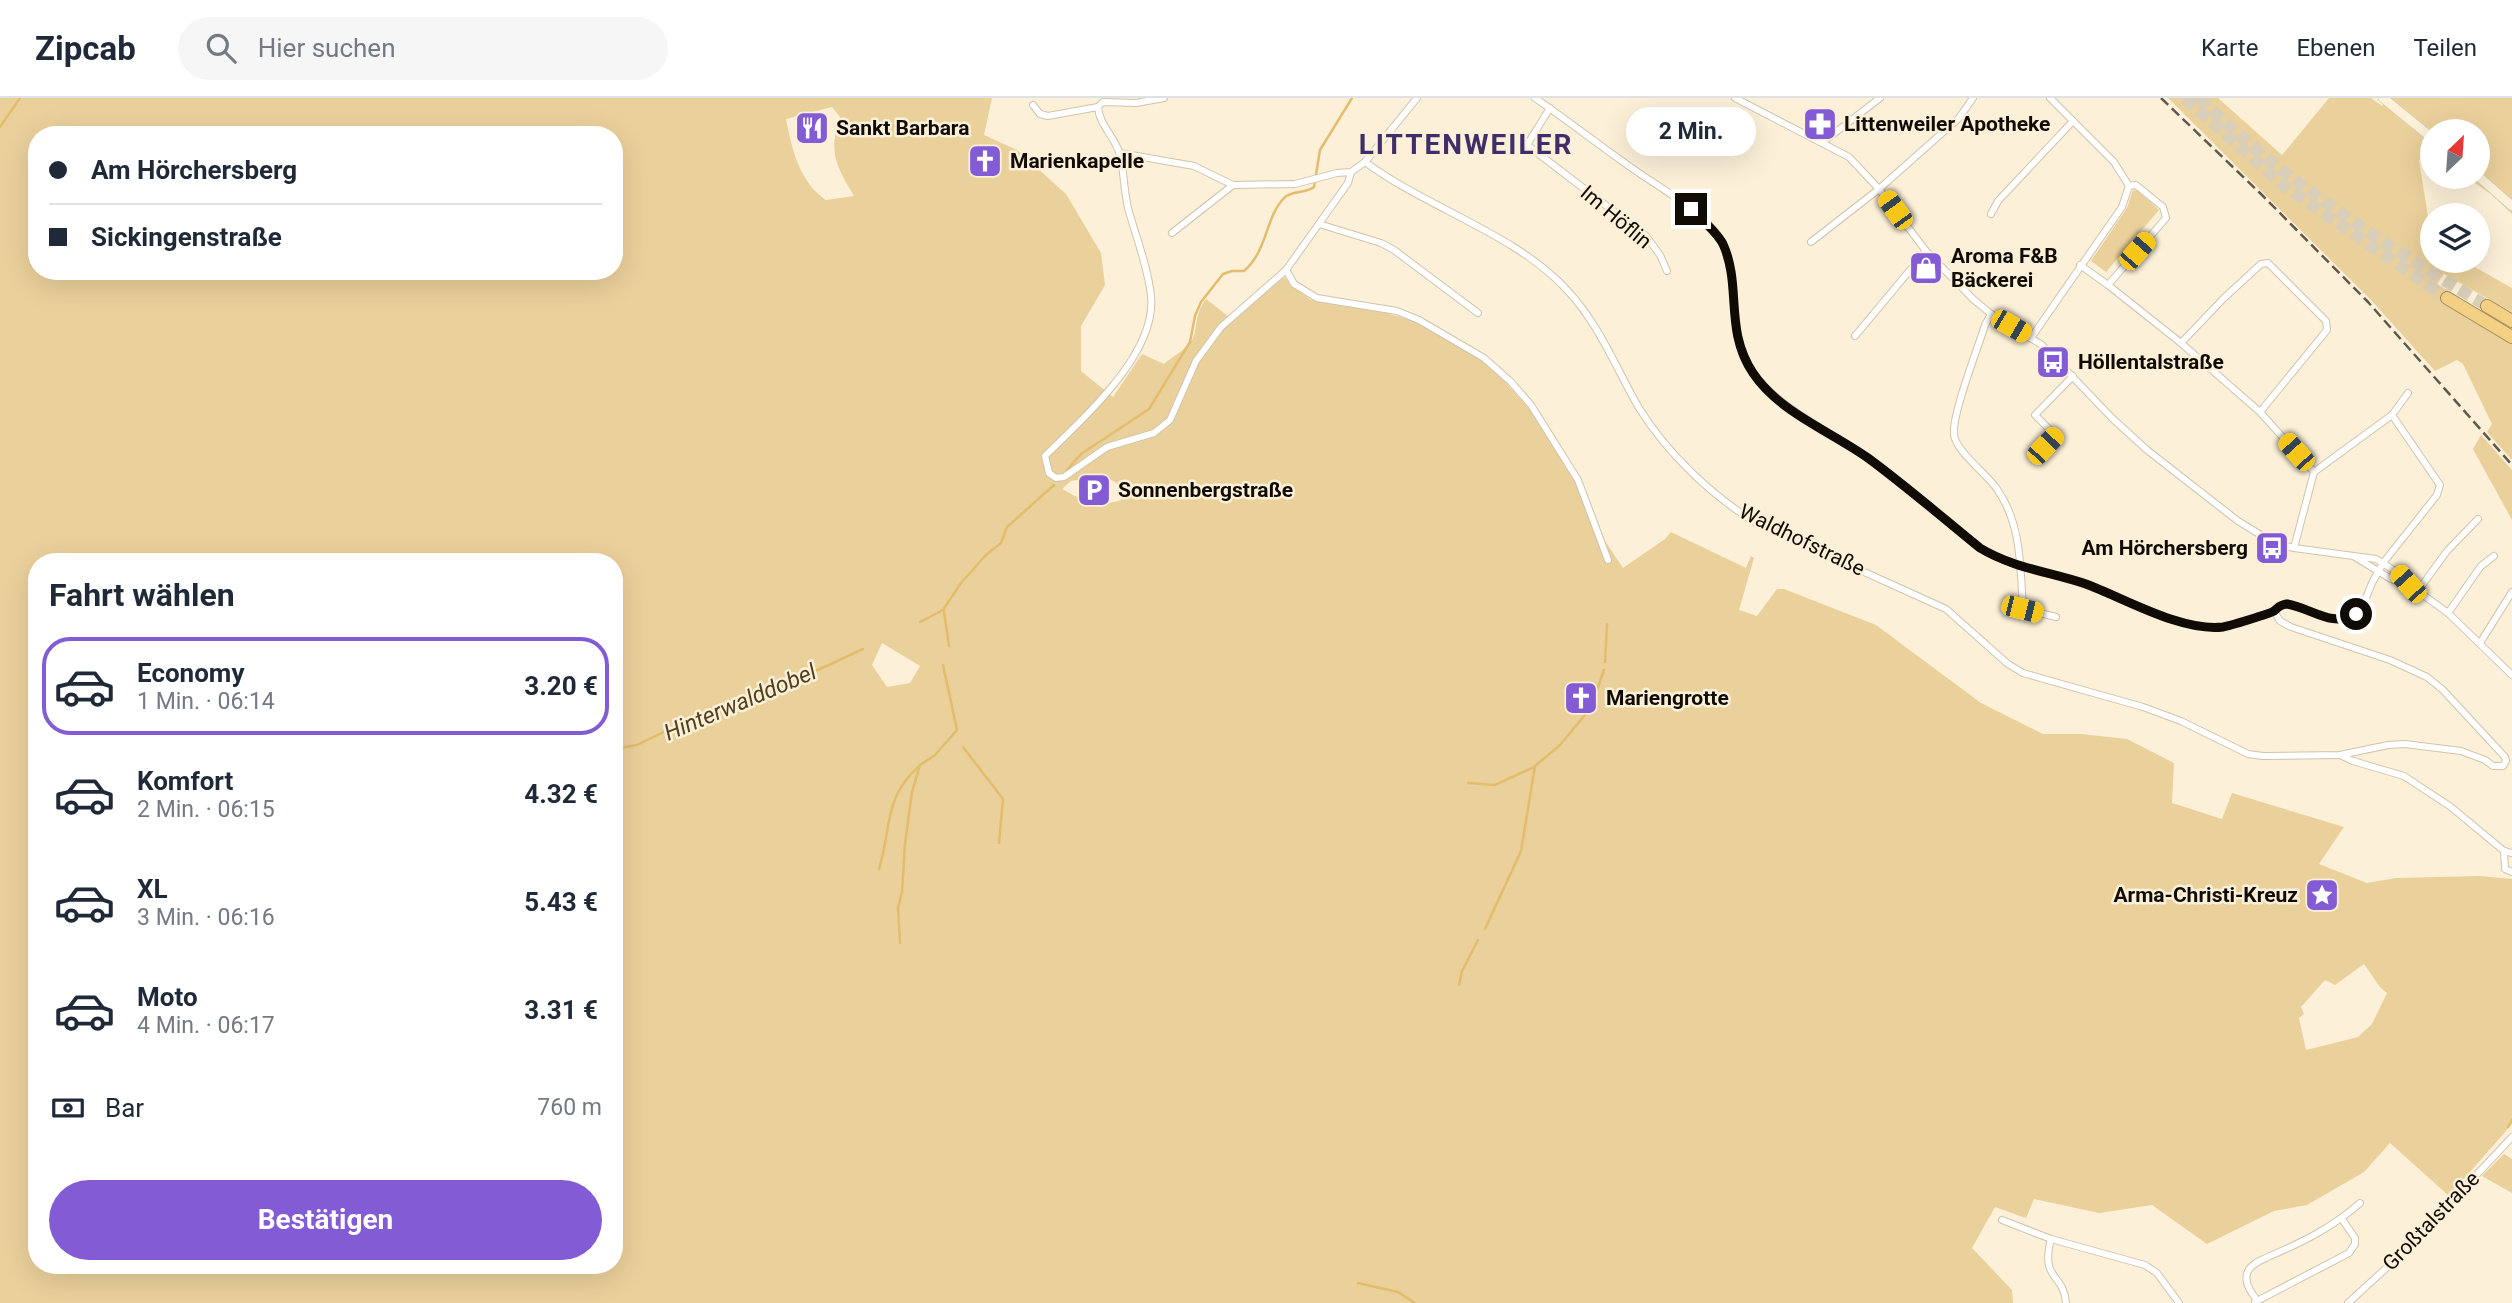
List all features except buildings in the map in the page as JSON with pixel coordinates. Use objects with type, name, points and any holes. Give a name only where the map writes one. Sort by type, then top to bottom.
[{"type":"highway","points":[[2447,298],[2512,337]]},
{"type":"highway","points":[[2487,306],[2512,321]]},
{"type":"street","points":[[1033,105],[1040,114],[1048,116],[1098,107],[1103,103],[1150,102],[1164,98]]},
{"type":"street","points":[[1120,153],[1194,166],[1233,185],[1266,186],[1311,181],[1351,172],[1365,162],[1417,98]]},
{"type":"street","points":[[1535,98],[1671,193],[1691,209],[1722,242],[1730,264],[1735,328],[1742,354],[1754,375],[1770,392],[1801,416],[1867,458],[1980,548],[2000,560],[2083,583],[2156,612],[2198,625],[2222,627],[2274,611],[2280,604],[2345,620],[2362,608],[2384,563],[2437,495],[2440,485],[2392,415]]},
{"type":"street","points":[[1735,98],[1849,157],[1880,189],[1926,251],[1958,285],[1991,314],[2049,351],[2113,419],[2147,450],[2238,521],[2272,542],[2294,548],[2366,556],[2384,563],[2448,613],[2512,675]]},
{"type":"street","points":[[1868,98],[1877,101]]},
{"type":"street","points":[[1811,242],[1880,189],[1959,118],[1973,98]]},
{"type":"street","points":[[2050,98],[2115,162],[2132,186],[2163,207],[2166,218],[2108,285]]},
{"type":"street","points":[[2383,98],[2420,128]]},
{"type":"street","points":[[1823,142],[1877,101]]},
{"type":"street","points":[[1098,107],[1099,116],[1120,153],[1128,206],[1152,298],[1150,318],[1144,340],[1126,370],[1083,419],[1045,456],[1049,473],[1056,478],[1064,477],[1107,447],[1154,433],[1170,420],[1196,361],[1220,327],[1286,270],[1348,183],[1351,172]]},
{"type":"street","name":"Im Höflin","points":[[1550,108],[1527,145],[1646,236],[1660,255],[1667,271]]},
{"type":"street","points":[[1992,214],[1998,201],[2073,121]]},
{"type":"street","name":"Waldhofstraße","points":[[1365,162],[1390,181],[1517,250],[1552,275],[1581,305],[1639,407],[1668,448],[1737,511],[1756,523],[1945,609],[2008,664],[2023,673],[2143,706],[2181,721],[2248,754],[2340,755]]},
{"type":"street","points":[[1171,233],[1233,185]]},
{"type":"street","points":[[2031,338],[2122,207],[2132,186]]},
{"type":"street","points":[[2490,187],[2512,206]]},
{"type":"street","points":[[1319,224],[1381,243],[1394,250],[1478,313]]},
{"type":"street","points":[[1855,336],[1926,251]]},
{"type":"street","points":[[2181,343],[2224,298],[2262,264],[2268,263],[2326,321],[2327,330],[2260,412]]},
{"type":"street","points":[[2080,265],[2181,343],[2260,412],[2314,472]]},
{"type":"street","points":[[1286,270],[1294,284],[1317,298],[1397,311],[1419,320],[1484,358],[1502,374],[1531,405],[1578,480],[1608,560]]},
{"type":"street","points":[[1991,314],[1955,418],[1953,435],[1960,448],[1997,490],[2009,512],[2020,547],[2022,609],[2056,617]]},
{"type":"street","points":[[2036,457],[2055,435],[2035,415],[2073,376]]},
{"type":"street","points":[[2294,548],[2314,472],[2392,415],[2408,393]]},
{"type":"street","points":[[2418,591],[2446,551],[2478,519]]},
{"type":"street","points":[[2448,613],[2481,566],[2494,556]]},
{"type":"street","points":[[2356,557],[2391,579],[2408,584]]},
{"type":"street","points":[[2480,643],[2512,592]]},
{"type":"street","points":[[2274,611],[2280,621],[2291,628],[2390,660],[2427,677],[2443,690],[2506,761],[2498,768],[2461,751],[2405,744],[2340,755]]},
{"type":"street","points":[[2340,755],[2404,776],[2451,807],[2504,850],[2512,853]]},
{"type":"street","points":[[2504,850],[2505,869],[2512,872]]},
{"type":"street","name":"Großtalstraße","points":[[2348,1303],[2405,1251],[2512,1137]]},
{"type":"street","points":[[2342,1219],[2354,1238],[2355,1244],[2349,1253],[2255,1302],[2246,1277],[2249,1268],[2310,1239],[2342,1219],[2360,1203]]},
{"type":"street","points":[[2002,1220],[2051,1239],[2145,1265],[2157,1273],[2179,1303]]},
{"type":"street","points":[[2051,1239],[2046,1257],[2048,1268],[2060,1286],[2066,1303]]},
{"type":"shaded area","points":[[0,98],[992,98],[984,135],[1017,150],[1066,194],[1101,253],[1105,285],[1081,326],[1081,371],[1113,397],[1142,354],[1164,364],[1188,345],[1193,337],[1199,311],[1206,299],[1233,320],[1269,287],[1285,277],[1290,285],[1311,300],[1365,307],[1414,321],[1479,358],[1498,374],[1534,414],[1578,484],[1599,542],[1605,541],[1623,568],[1671,532],[1746,568],[1751,556],[1754,558],[1739,610],[1757,616],[1777,589],[1784,589],[1876,625],[1981,703],[2043,734],[2081,734],[2127,739],[2174,763],[2172,803],[2222,819],[2232,793],[2344,827],[2319,864],[2367,883],[2396,878],[2479,876],[2512,879],[2512,1124],[2449,1196],[2390,1143],[2364,1172],[2307,1205],[2274,1211],[2207,1244],[2152,1205],[2099,1213],[2034,1199],[2026,1218],[1995,1207],[1972,1248],[2012,1290],[2013,1303],[0,1303]],"holes":[[[832,107],[840,117],[834,149],[838,167],[854,196],[826,200],[809,184],[798,164],[786,119]],[[1104,476],[1115,482],[1129,496],[1111,503],[1095,503],[1062,489],[1071,481]],[[882,643],[920,666],[910,683],[887,687],[872,665]],[[2364,964],[2387,993],[2372,1024],[2358,1037],[2306,1050],[2299,1018],[2304,1014],[2301,1007],[2325,980],[2335,985]]]},
{"type":"shaded area","points":[[2168,98],[2218,98],[2282,155],[2329,98],[2371,98],[2382,106],[2389,98],[2512,98],[2512,214],[2484,189],[2490,189],[2490,119],[2420,119],[2419,160],[2420,189],[2424,189],[2426,203],[2420,203],[2420,273],[2485,273],[2512,288],[2512,312],[2444,274],[2437,284],[2451,292],[2444,302],[2512,342],[2512,460],[2487,432],[2492,424],[2463,364],[2457,360],[2435,371],[2371,300]]},
{"type":"shaded area","points":[[2133,190],[2138,191],[2159,210],[2106,272],[2091,261],[2127,208]]},
{"type":"shaded area","points":[[2481,435],[2512,470],[2512,520],[2473,449]]},
{"type":"shaded area","points":[[2504,1154],[2512,1159],[2512,1193],[2482,1176]]},
{"type":"waterway","points":[[0,127],[20,98]]},
{"type":"waterway","name":"Hinterwalddobel","points":[[1067,470],[1081,454],[1149,409],[1190,342],[1201,302],[1223,274],[1244,271],[1252,263],[1273,215],[1284,198],[1314,187],[1320,150],[1352,98]]},
{"type":"waterway","points":[[858,126],[879,129],[905,123],[929,126]]},
{"type":"waterway","name":"Hinterwalddobel","points":[[920,622],[943,610],[961,583],[986,555],[1001,543],[1007,527],[1054,485]]},
{"type":"waterway","points":[[944,611],[949,646]]},
{"type":"waterway","points":[[1605,662],[1607,624]]},
{"type":"waterway","name":"Hinterwalddobel","points":[[623,747],[637,745],[684,722],[820,669],[863,649]]},
{"type":"waterway","points":[[900,943],[898,908],[912,792],[920,765],[935,755],[957,730],[943,665]]},
{"type":"waterway","points":[[1597,690],[1604,670]]},
{"type":"waterway","points":[[1485,929],[1521,851],[1535,766],[1560,745],[1590,709]]},
{"type":"waterway","points":[[963,747],[1003,799],[999,843]]},
{"type":"waterway","points":[[879,869],[894,803],[899,791],[918,767]]},
{"type":"waterway","points":[[1468,783],[1495,785],[1534,767]]},
{"type":"waterway","points":[[1459,985],[1462,971],[1478,940]]},
{"type":"waterway","points":[[2508,1127],[2512,1120]]},
{"type":"waterway","points":[[1358,1283],[1398,1292],[1415,1303]]},
{"type":"tunnel","points":[[2185,98],[2284,186],[2447,298]]},
{"type":"tunnel","points":[[2199,98],[2301,184],[2411,259],[2487,306]]},
{"type":"railway","points":[[2161,98],[2368,302],[2512,465]]},
{"type":"place","name":"Littenweiler Apotheke","points":[[1820,124]]},
{"type":"place","name":"Sankt Barbara","points":[[812,128]]},
{"type":"place","name":"Marienkapelle","points":[[985,161]]},
{"type":"place","name":"Aroma F&B Bäckerei","points":[[1926,268]]},
{"type":"place","name":"Höllentalstraße","points":[[2053,362]]},
{"type":"place","name":"Sonnenbergstraße","points":[[1094,490]]},
{"type":"place","name":"Am Hörchersberg","points":[[2272,548]]},
{"type":"place","name":"Mariengrotte","points":[[1581,698]]},
{"type":"place","name":"Arma-Christi-Kreuz","points":[[2322,895]]},
{"type":"district","name":"LITTENWEILER","points":[[1466,144]]},
{"type":"route","points":[[1691,209],[1722,242],[1730,264],[1735,328],[1742,354],[1754,375],[1793,410],[1867,458],[1980,548],[2000,560],[2083,583],[2156,612],[2198,625],[2222,627],[2274,611],[2280,604],[2295,605],[2331,618],[2345,620],[2356,614]]}]
